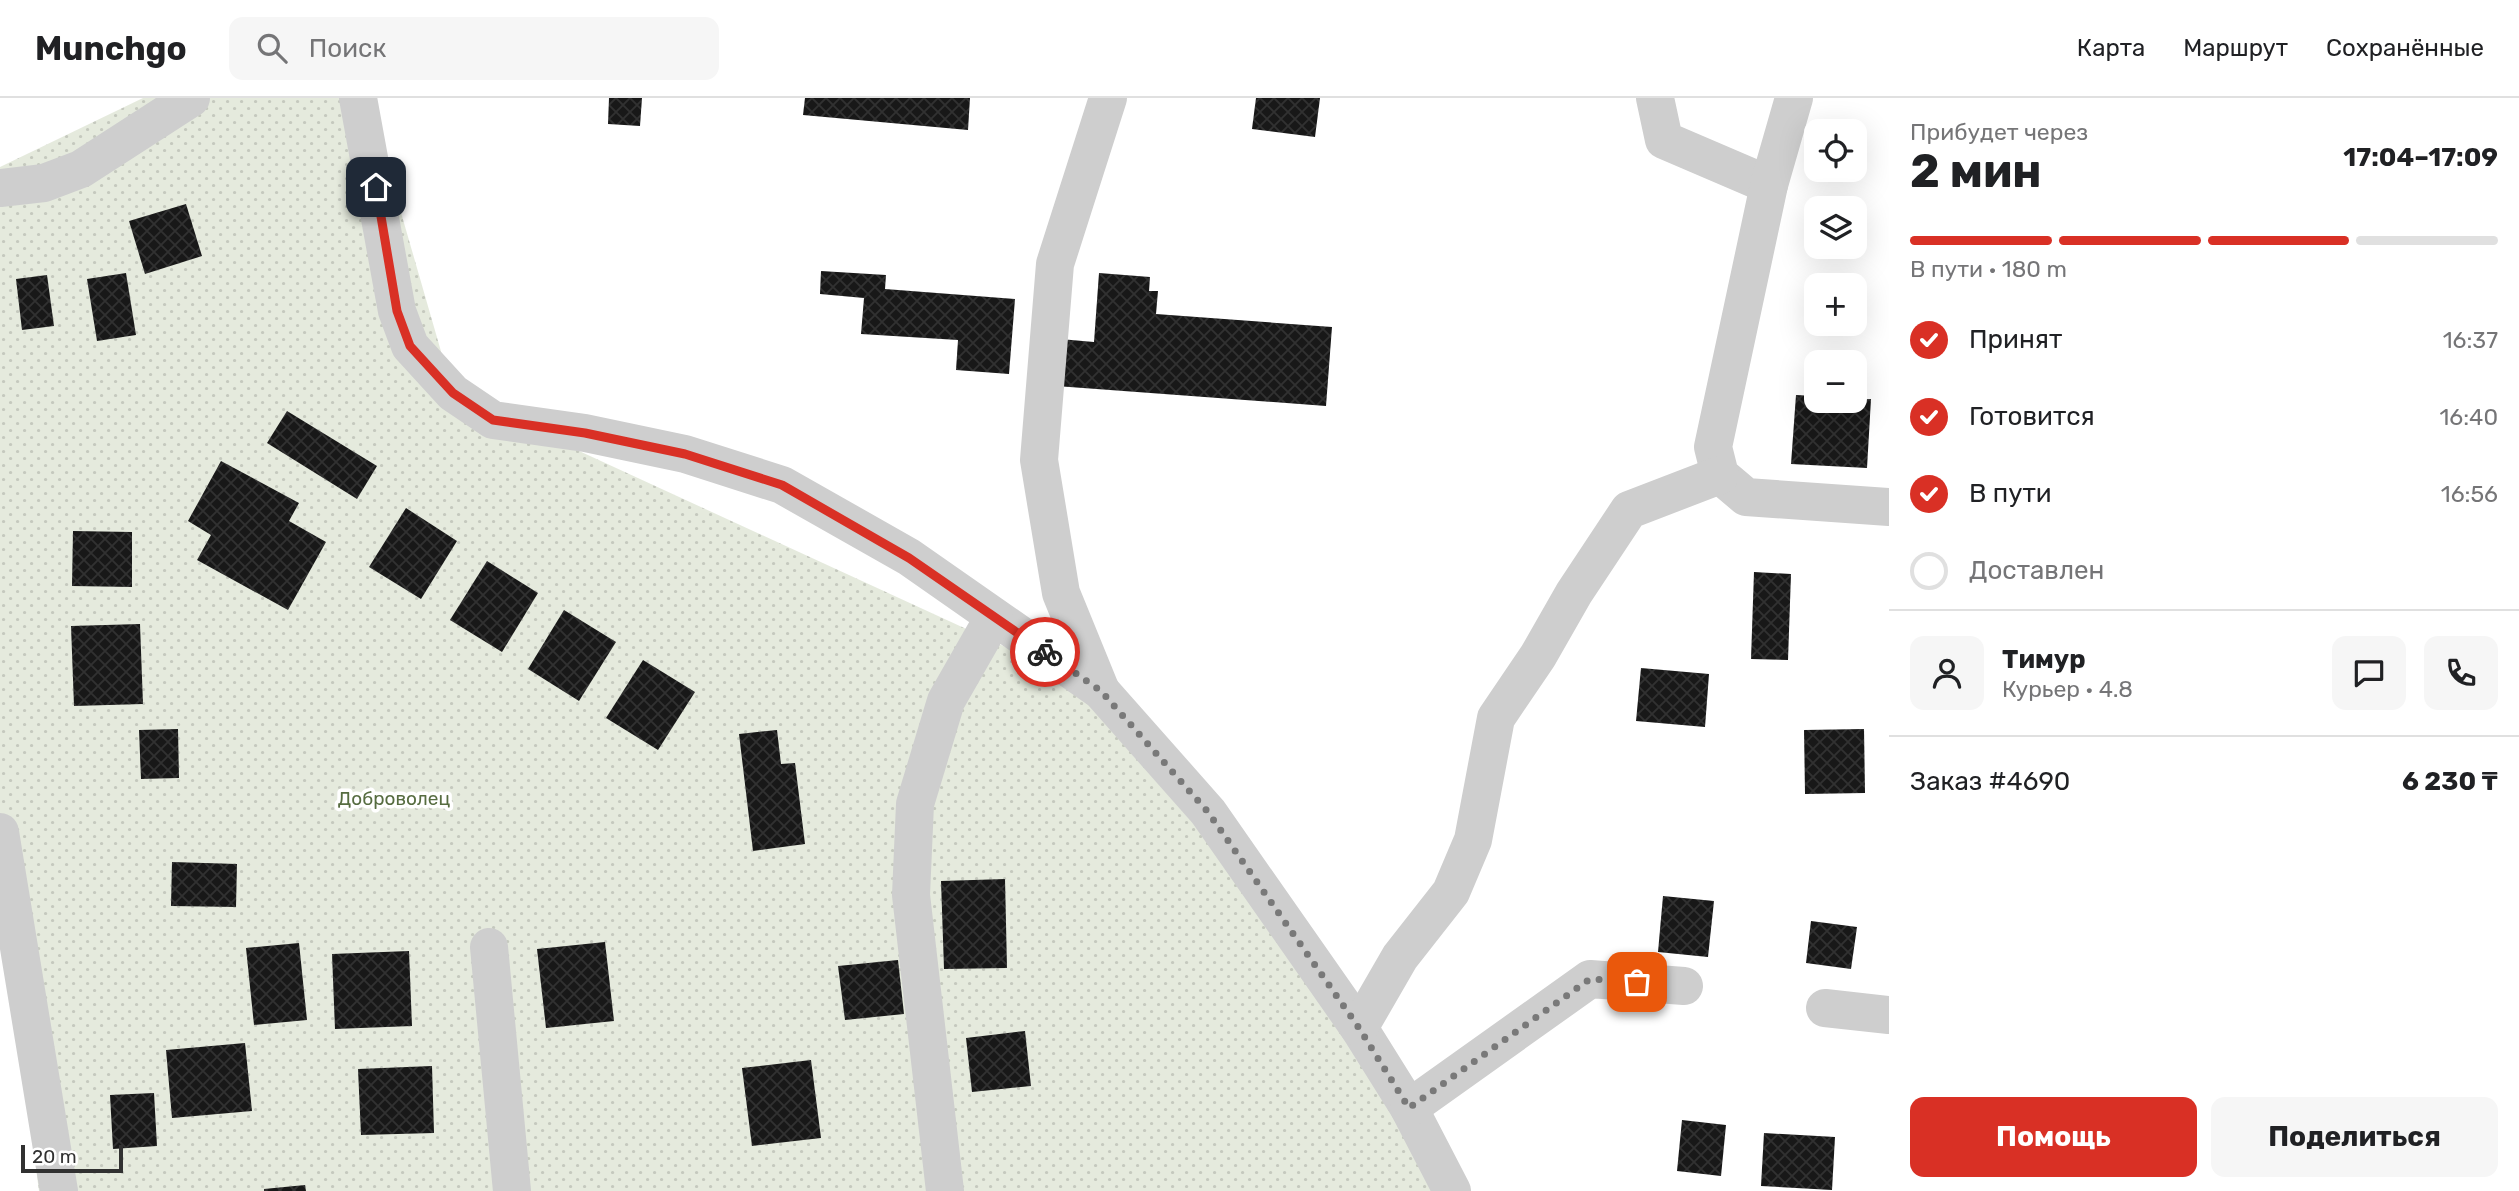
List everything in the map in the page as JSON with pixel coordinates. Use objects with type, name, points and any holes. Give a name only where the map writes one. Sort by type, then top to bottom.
[{"type":"street","points":[[0,188],[44,183],[80,169],[191,98]]},
{"type":"street","points":[[358,98],[397,311],[410,346],[453,393],[493,420],[585,433],[685,454],[782,485],[909,558],[1101,691],[1208,812],[1359,1028],[1409,1108],[1452,1191]]},
{"type":"street","points":[[1101,691],[1061,593],[1039,460],[1055,264],[1108,98]]},
{"type":"street","points":[[1655,98],[1664,140],[1769,185]]},
{"type":"street","points":[[1794,98],[1769,185],[1713,447],[1720,475],[1746,497],[1889,507]]},
{"type":"street","points":[[1359,1028],[1401,957],[1451,892],[1473,840],[1496,718],[1538,656],[1574,593],[1629,510],[1720,475]]},
{"type":"street","points":[[945,1191],[911,895],[915,804],[946,701],[994,617]]},
{"type":"street","points":[[0,832],[59,1191]]},
{"type":"street","points":[[489,947],[512,1191]]},
{"type":"street","points":[[1409,1108],[1590,979],[1685,986]]},
{"type":"street","points":[[1825,1008],[1889,1015]]},
{"type":"green space","name":"Доброволец","points":[[143,98],[368,98],[453,393],[1101,691],[1409,1108],[1448,1191],[39,1191],[0,899],[0,167]]},
{"type":"building","points":[[609,98],[642,98],[640,126],[608,124]]},
{"type":"building","points":[[805,98],[970,98],[968,130],[803,115]]},
{"type":"building","points":[[1256,98],[1320,98],[1315,137],[1252,129]]},
{"type":"building","points":[[186,204],[202,256],[145,274],[129,221]]},
{"type":"building","points":[[821,271],[886,275],[885,289],[1015,299],[1009,374],[956,370],[958,340],[861,334],[864,298],[820,294]]},
{"type":"building","points":[[126,273],[136,335],[97,341],[87,279]]},
{"type":"building","points":[[1099,273],[1150,277],[1149,291],[1158,291],[1156,314],[1332,327],[1326,406],[1056,386],[1060,339],[1094,342]]},
{"type":"building","points":[[47,275],[54,326],[22,330],[16,279]]},
{"type":"building","points":[[1796,395],[1804,395],[1804,413],[1867,413],[1867,399],[1871,399],[1867,468],[1791,464]]},
{"type":"building","points":[[287,411],[377,466],[357,499],[267,443]]},
{"type":"building","points":[[221,461],[299,503],[289,521],[326,542],[288,610],[197,560],[211,535],[188,521]]},
{"type":"building","points":[[406,508],[457,541],[421,599],[369,567]]},
{"type":"building","points":[[73,531],[132,532],[132,587],[72,586]]},
{"type":"building","points":[[487,561],[538,593],[502,652],[450,620]]},
{"type":"building","points":[[1754,572],[1791,574],[1788,660],[1751,659]]},
{"type":"building","points":[[564,610],[616,642],[579,701],[528,669]]},
{"type":"building","points":[[140,624],[143,704],[74,706],[71,626]]},
{"type":"building","points":[[643,660],[695,692],[658,750],[606,718]]},
{"type":"building","points":[[1641,668],[1709,674],[1705,727],[1636,721]]},
{"type":"building","points":[[178,729],[179,778],[141,779],[139,730]]},
{"type":"building","points":[[1864,729],[1865,793],[1805,794],[1804,730]]},
{"type":"building","points":[[777,730],[781,764],[795,763],[805,844],[753,851],[739,734]]},
{"type":"building","points":[[172,862],[237,864],[236,907],[171,906]]},
{"type":"building","points":[[1005,879],[1007,968],[944,969],[941,881]]},
{"type":"building","points":[[1663,896],[1714,901],[1708,957],[1658,952]]},
{"type":"building","points":[[1811,921],[1857,927],[1851,969],[1806,963]]},
{"type":"building","points":[[605,942],[614,1021],[546,1028],[537,949]]},
{"type":"building","points":[[299,943],[307,1020],[254,1025],[246,948]]},
{"type":"building","points":[[409,951],[412,1026],[335,1029],[332,954]]},
{"type":"building","points":[[898,960],[904,1014],[845,1020],[838,966]]},
{"type":"building","points":[[1025,1031],[1031,1086],[972,1092],[966,1038]]},
{"type":"building","points":[[245,1043],[252,1111],[172,1118],[166,1050]]},
{"type":"building","points":[[811,1060],[821,1138],[752,1146],[742,1068]]},
{"type":"building","points":[[432,1066],[434,1133],[361,1135],[358,1069]]},
{"type":"building","points":[[154,1093],[157,1146],[113,1149],[110,1095]]},
{"type":"building","points":[[1682,1120],[1726,1125],[1721,1176],[1677,1171]]},
{"type":"building","points":[[1764,1133],[1835,1137],[1832,1190],[1761,1186]]},
{"type":"building","points":[[305,1185],[306,1191],[264,1191],[264,1189]]},
{"type":"way so far","points":[[1045,652],[1101,691],[1208,812],[1359,1028],[1409,1108],[1590,979],[1637,982]]},
{"type":"route","points":[[376,187],[397,311],[410,346],[453,393],[493,420],[585,433],[685,454],[782,485],[909,558],[1045,652]]}]
